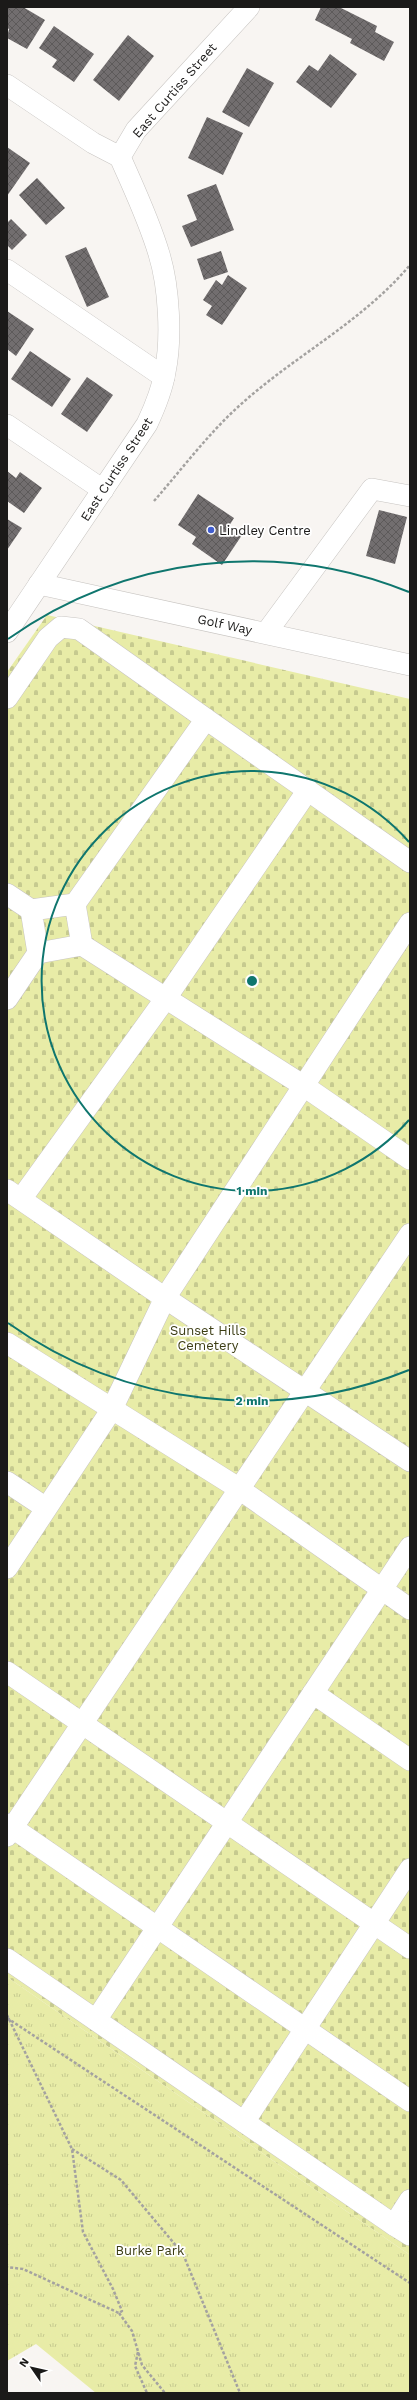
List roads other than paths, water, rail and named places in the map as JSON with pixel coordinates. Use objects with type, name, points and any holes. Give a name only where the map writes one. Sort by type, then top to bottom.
[{"type":"street","name":"East Curtiss Street","points":[[7,632],[147,424],[157,402],[164,377],[168,344],[167,312],[166,288],[160,255],[120,157],[136,130],[249,7]]},
{"type":"street","points":[[7,85],[94,143],[120,157]]},
{"type":"street","points":[[7,270],[164,377]]},
{"type":"street","points":[[7,425],[103,490]]},
{"type":"street","points":[[266,633],[372,489],[410,496]]},
{"type":"street","name":"Golf Way","points":[[39,584],[410,665]]},
{"type":"street","points":[[7,698],[48,638],[61,627],[79,629],[410,862]]},
{"type":"street","points":[[82,945],[75,904],[206,719]]},
{"type":"street","points":[[308,790],[166,998],[14,1195],[165,1298],[410,1461]]},
{"type":"street","points":[[7,894],[31,910],[75,904]]},
{"type":"street","points":[[7,999],[38,953],[31,910]]},
{"type":"street","points":[[7,1568],[112,1409],[165,1298],[410,923]]},
{"type":"street","points":[[38,953],[82,945],[304,1086],[410,1159]]},
{"type":"street","points":[[410,1234],[83,1724],[9,1830],[157,1927],[410,2101]]},
{"type":"street","points":[[7,1343],[239,1489],[410,1609]]},
{"type":"street","points":[[7,1482],[46,1508]]},
{"type":"street","points":[[96,2020],[410,1547]]},
{"type":"street","points":[[7,1672],[410,1948]]},
{"type":"street","points":[[313,1693],[410,1760]]},
{"type":"street","points":[[244,2122],[410,1869]]},
{"type":"street","points":[[7,1959],[402,2230],[410,2200]]},
{"type":"place","name":"Lindley Centre","points":[[211,530]]},
{"type":"park label","name":"Sunset Hills Cemetery","points":[[208,1338]]},
{"type":"park label","name":"Burke Park","points":[[150,2250]]}]
